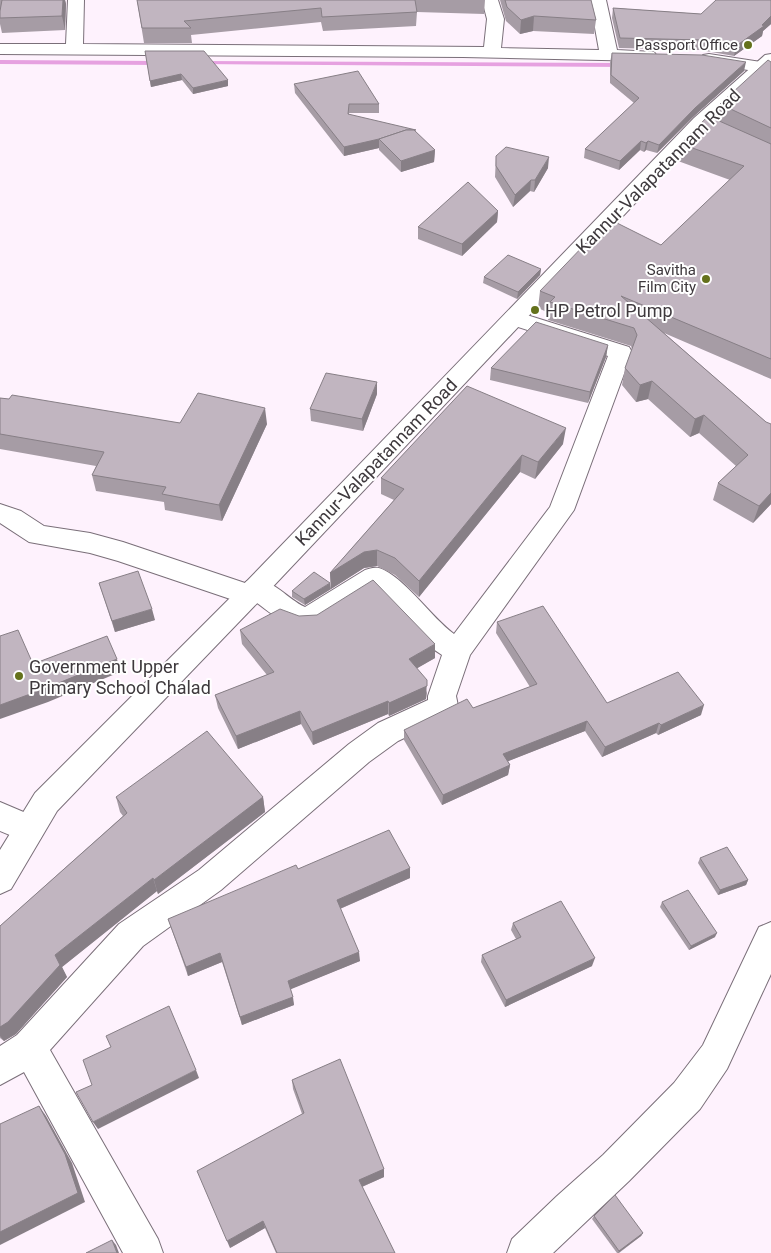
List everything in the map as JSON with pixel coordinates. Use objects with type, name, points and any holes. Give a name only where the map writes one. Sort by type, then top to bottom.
[{"type":"street","points":[[74,50],[76,0]]},
{"type":"street","points":[[490,0],[493,4],[496,29],[492,52]]},
{"type":"street","points":[[598,0],[609,55]]},
{"type":"street","points":[[0,49],[492,52],[663,56]]},
{"type":"street","points":[[690,57],[766,63]]},
{"type":"street","name":"Kannur-Valapatannam Road","points":[[0,880],[46,802],[252,592],[514,318],[710,126],[766,63]]},
{"type":"street","points":[[0,1067],[29,1047],[131,935],[210,880],[359,752],[388,732],[444,706],[442,696],[457,651],[561,510],[621,352],[514,318]]},
{"type":"street","points":[[0,514],[12,518],[38,536],[90,543],[123,552],[252,592],[295,616],[308,619],[374,577],[409,608],[440,641],[457,651]]},
{"type":"street","points":[[0,816],[29,829]]},
{"type":"street","points":[[526,1253],[570,1209],[616,1168],[687,1096],[714,1057],[771,938]]},
{"type":"street","points":[[29,1047],[144,1253]]},
{"type":"building","points":[[2,0],[63,0],[62,16],[0,18]]},
{"type":"building","points":[[137,0],[415,0],[417,12],[322,17],[321,8],[184,21],[191,28],[142,28]]},
{"type":"building","points":[[505,0],[591,0],[596,20],[534,16],[521,20],[507,7]]},
{"type":"building","points":[[716,0],[771,0],[771,16],[762,25],[764,26],[736,46],[702,40],[620,38],[613,8],[701,14]]},
{"type":"building","points":[[145,51],[204,51],[228,80],[193,88],[181,74],[150,81]]},
{"type":"building","points":[[612,53],[702,55],[746,62],[695,108],[659,145],[648,141],[646,143],[641,141],[620,161],[585,149],[639,98],[611,75]]},
{"type":"building","points":[[768,60],[771,62],[771,128],[720,104]]},
{"type":"building","points":[[358,71],[379,104],[349,104],[348,114],[416,130],[406,130],[379,139],[344,147],[294,84]]},
{"type":"building","points":[[708,116],[771,144],[771,359],[621,296],[766,422],[771,424],[771,493],[759,506],[718,483],[748,455],[704,415],[695,419],[652,381],[640,385],[625,368],[637,335],[634,328],[550,302],[555,297],[540,291],[589,240],[615,222],[661,245],[744,166],[681,144]]},
{"type":"building","points":[[406,130],[414,130],[435,150],[401,161],[379,139]]},
{"type":"building","points":[[506,147],[549,157],[535,180],[531,180],[515,195],[496,166],[496,156]]},
{"type":"building","points":[[468,182],[498,211],[462,244],[418,227]]},
{"type":"building","points":[[508,255],[541,269],[518,292],[484,277]]},
{"type":"building","points":[[536,322],[608,345],[590,392],[491,368]]},
{"type":"building","points":[[326,373],[377,382],[362,419],[310,409]]},
{"type":"building","points":[[467,386],[566,428],[538,462],[522,455],[419,581],[395,558],[377,550],[364,552],[330,573],[404,489],[381,478]]},
{"type":"building","points":[[198,393],[265,408],[219,505],[162,494],[166,487],[92,475],[104,452],[0,434],[0,398],[9,399],[12,395],[180,423]]},
{"type":"building","points":[[138,571],[152,609],[112,621],[99,583]]},
{"type":"building","points":[[314,572],[330,583],[304,599],[292,591]]},
{"type":"building","points":[[373,580],[435,644],[409,659],[427,680],[427,686],[389,703],[388,701],[312,732],[300,711],[236,736],[215,695],[274,672],[240,630],[280,609],[299,616],[317,615]]},
{"type":"building","points":[[543,606],[607,703],[678,672],[704,705],[661,725],[659,723],[605,747],[587,721],[503,754],[510,765],[443,795],[404,730],[467,699],[473,708],[537,684],[497,622]]},
{"type":"building","points":[[18,630],[33,664],[107,636],[117,659],[0,705],[0,636]]},
{"type":"building","points":[[207,731],[263,797],[154,880],[153,878],[55,955],[60,965],[8,1022],[0,1027],[0,926],[127,813],[116,797]]},
{"type":"building","points":[[389,830],[410,868],[337,900],[359,952],[288,981],[293,997],[240,1017],[220,953],[186,967],[168,919],[296,865],[298,869]]},
{"type":"building","points":[[727,847],[748,880],[720,890],[700,858]]},
{"type":"building","points":[[688,890],[717,933],[691,946],[662,902]]},
{"type":"building","points":[[561,901],[595,958],[506,1000],[482,955],[521,937],[513,923]]},
{"type":"building","points":[[169,1006],[196,1070],[93,1122],[76,1092],[92,1085],[83,1060],[111,1047],[106,1036]]},
{"type":"building","points":[[340,1059],[384,1169],[359,1180],[395,1253],[277,1253],[263,1221],[227,1241],[197,1171],[304,1113],[292,1080]]},
{"type":"building","points":[[39,1106],[65,1154],[78,1193],[0,1232],[0,1124]]},
{"type":"building","points":[[615,1195],[643,1233],[619,1251],[594,1216]]},
{"type":"building","points":[[112,1240],[117,1253],[86,1253]]},
{"type":"waterway","points":[[0,62],[159,63]]},
{"type":"waterway","points":[[201,63],[624,65]]},
{"type":"place","name":"Passport Office","points":[[748,45]]},
{"type":"place","name":"Savitha Film City","points":[[706,279]]},
{"type":"place","name":"HP Petrol Pump","points":[[535,310]]},
{"type":"place","name":"Government Upper Primary School Chalad","points":[[19,676]]}]
